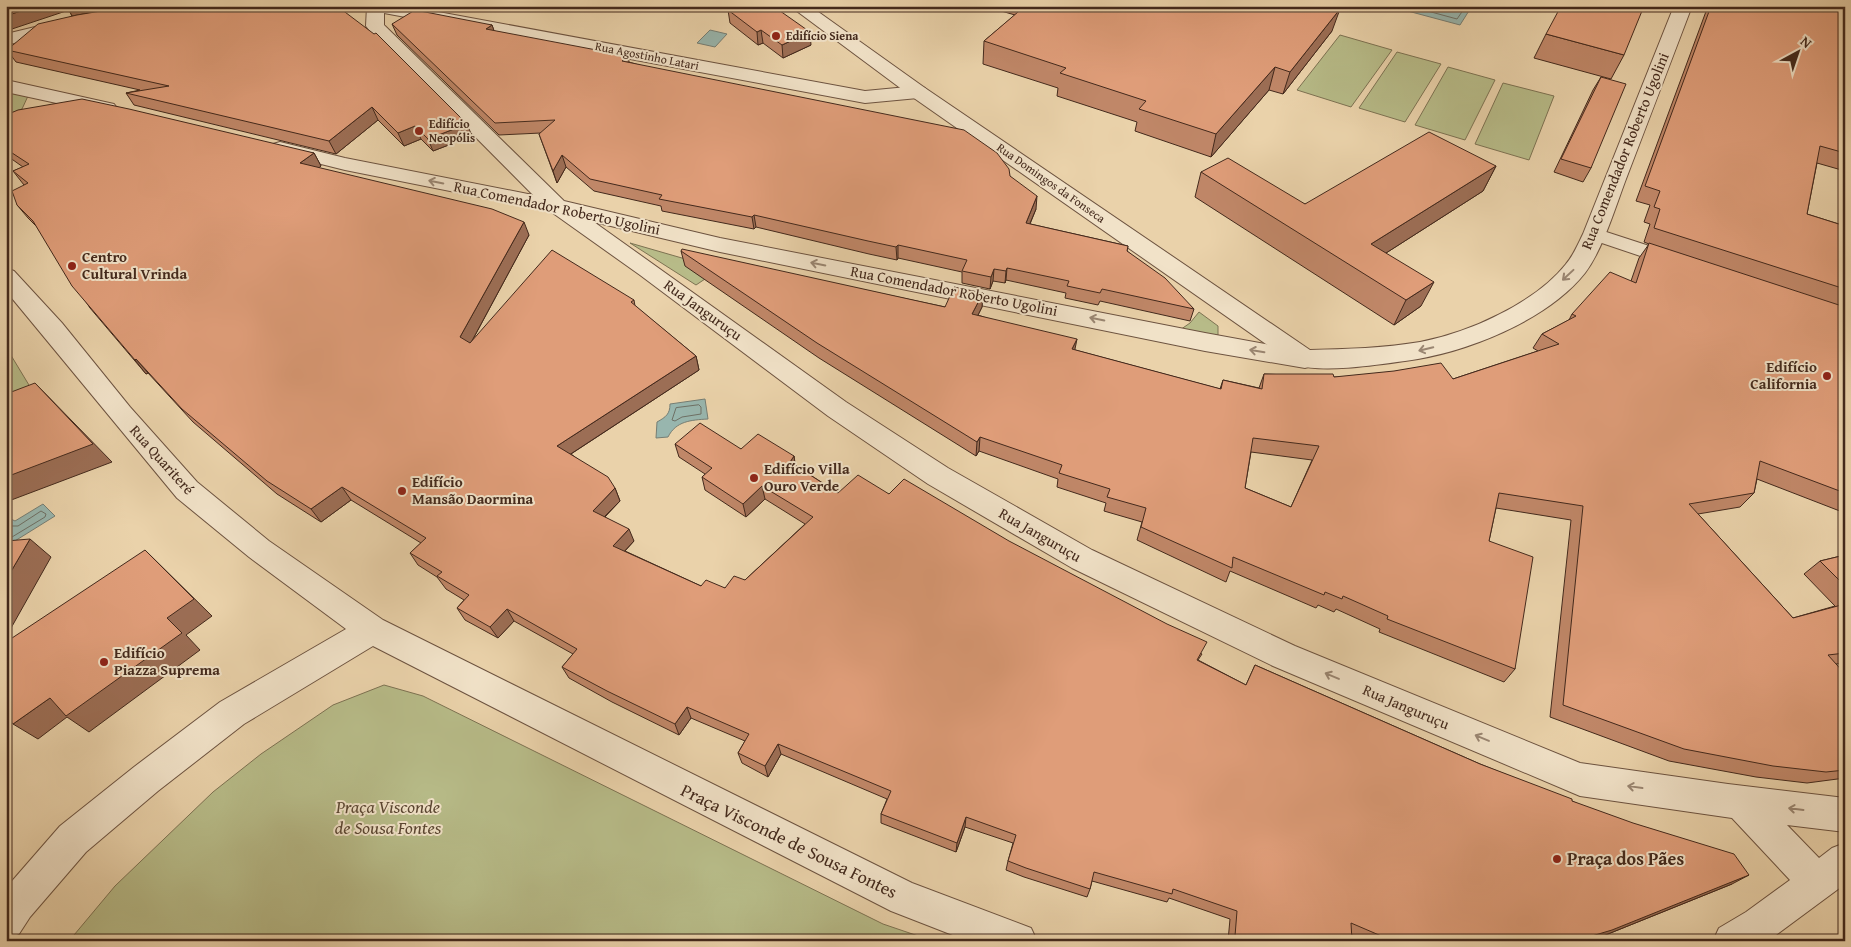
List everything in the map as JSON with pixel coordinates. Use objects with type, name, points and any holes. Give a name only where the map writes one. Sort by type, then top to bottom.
[{"type":"street","name":"Rua Agostinho Latari","points":[[377,6],[866,97],[918,92]]},
{"type":"street","name":"Rua Janguruçu","points":[[377,6],[376,26],[557,206],[876,435],[938,476],[1082,559],[1284,656],[1580,779],[1742,803],[1845,815]]},
{"type":"street","name":"Rua Domingos da Fonseca","points":[[798,6],[918,92],[1305,359]]},
{"type":"street","name":"Rua Comendador Roberto Ugolini","points":[[260,144],[345,164],[557,206],[720,245],[1205,342],[1305,359],[1360,358],[1422,350],[1475,334],[1520,313],[1544,298],[1576,268],[1594,234],[1683,6]]},
{"type":"street","points":[[6,40],[75,22]]},
{"type":"street","points":[[6,86],[129,112]]},
{"type":"street","points":[[25,112],[39,94]]},
{"type":"street","points":[[1594,234],[1687,265]]},
{"type":"street","name":"Rua Quariteré","points":[[6,276],[53,329],[121,414],[187,490],[259,549],[372,630]]},
{"type":"street","points":[[6,921],[17,904],[73,839],[146,780],[232,713],[372,630]]},
{"type":"street","name":"Praça Visconde de Sousa Fontes","points":[[372,630],[904,898],[1018,941]]},
{"type":"street","points":[[1732,941],[1759,925],[1830,871],[1742,803]]},
{"type":"green space","points":[[1340,35],[1392,50],[1351,107],[1297,90]]},
{"type":"green space","points":[[1397,52],[1441,64],[1405,122],[1359,108]]},
{"type":"green space","points":[[1448,67],[1495,80],[1465,140],[1415,125]]},
{"type":"green space","points":[[1503,83],[1554,96],[1529,160],[1475,144]]},
{"type":"green space","points":[[6,90],[28,96],[22,109],[6,115]]},
{"type":"green space","points":[[630,243],[720,269],[696,285]]},
{"type":"green space","points":[[1199,312],[1218,326],[1218,336],[1177,332],[1190,323]]},
{"type":"green space","points":[[9,352],[38,400],[6,412],[6,366]]},
{"type":"green space","name":"Praça Visconde de Sousa Fontes","points":[[384,685],[423,696],[883,924],[933,941],[69,941],[115,886],[213,792],[261,754],[333,705]]},
{"type":"water","points":[[1389,6],[1472,6],[1460,25]]},
{"type":"water","points":[[710,30],[727,34],[715,47],[697,43]]},
{"type":"water","points":[[705,399],[708,419],[685,422],[675,428],[668,437],[656,438],[657,422],[667,415],[670,404]]},
{"type":"water","points":[[43,504],[55,516],[10,544],[6,540],[6,522],[11,519],[15,521]]},
{"type":"building","points":[[6,6],[35,6],[6,16]]},
{"type":"building","points":[[131,6],[337,6],[374,34],[376,33],[467,124],[428,139],[415,126],[398,133],[372,107],[329,141],[126,93],[169,86],[7,50],[38,24]]},
{"type":"building","points":[[739,6],[773,6],[810,32],[782,45],[761,30],[757,32],[728,10]]},
{"type":"building","points":[[1025,6],[1116,6],[1131,11],[1136,6],[1329,6],[1340,9],[1290,72],[1275,67],[1216,134],[1139,109],[1146,101],[1060,73],[1066,68],[984,41]]},
{"type":"building","points":[[1561,6],[1644,6],[1624,55],[1546,34]]},
{"type":"building","points":[[1711,6],[1845,6],[1845,153],[1820,146],[1807,214],[1845,226],[1845,289],[1654,228],[1660,209],[1654,207],[1660,191],[1645,186]]},
{"type":"building","points":[[415,10],[492,25],[486,29],[628,56],[622,61],[964,130],[997,153],[1009,169],[1010,176],[1037,196],[1026,223],[1128,246],[1127,251],[1165,278],[1194,309],[1102,289],[1100,293],[1067,286],[1069,281],[1007,268],[1006,271],[994,269],[991,277],[962,271],[967,260],[898,245],[896,247],[754,215],[752,217],[659,199],[662,195],[590,179],[562,155],[553,171],[539,134],[555,120],[495,123],[392,24]]},
{"type":"building","points":[[1601,77],[1626,84],[1591,168],[1561,159]]},
{"type":"building","points":[[82,99],[314,153],[300,163],[492,209],[524,222],[460,337],[470,343],[552,250],[634,300],[631,302],[696,356],[557,446],[608,477],[615,488],[593,511],[629,529],[613,546],[701,586],[706,580],[725,588],[734,576],[745,580],[813,517],[762,486],[743,504],[702,477],[712,468],[675,444],[700,423],[741,449],[758,434],[794,456],[790,462],[838,493],[858,475],[889,494],[904,479],[1009,541],[1167,624],[1207,642],[1197,660],[1246,685],[1255,665],[1480,764],[1572,799],[1572,801],[1633,823],[1734,854],[1749,875],[1612,930],[1575,941],[1393,941],[1351,923],[1352,941],[1258,941],[1235,936],[1237,911],[1173,889],[1172,894],[1094,872],[1090,889],[1008,861],[1016,835],[966,817],[957,843],[881,814],[891,791],[778,744],[765,766],[738,753],[749,734],[687,707],[675,724],[562,667],[577,649],[507,609],[490,627],[457,608],[469,595],[437,576],[442,572],[410,553],[426,538],[342,487],[311,509],[267,481],[182,409],[135,360],[72,286],[33,221],[17,205],[12,191],[28,183],[13,171],[29,164],[6,149],[6,115],[18,110]]},
{"type":"building","points":[[1429,132],[1496,166],[1371,244],[1434,282],[1406,300],[1201,172],[1228,158],[1305,204]]},
{"type":"building","points":[[1649,243],[1845,307],[1845,493],[1760,461],[1754,493],[1689,504],[1793,618],[1845,604],[1845,653],[1828,655],[1845,674],[1845,770],[1826,772],[1773,766],[1684,749],[1563,705],[1583,506],[1499,493],[1489,541],[1533,557],[1515,669],[1387,619],[1388,616],[1343,596],[1342,599],[1325,592],[1324,595],[1233,557],[1232,568],[1141,527],[1146,508],[1107,497],[1110,489],[1059,473],[1062,465],[980,437],[977,442],[817,343],[681,251],[682,249],[945,307],[954,287],[983,293],[972,314],[1077,339],[1072,349],[1221,389],[1223,380],[1262,389],[1264,374],[1333,374],[1334,377],[1394,371],[1441,363],[1453,379],[1559,344],[1542,334],[1576,316],[1572,314],[1610,272],[1636,283]],"holes":[[[1253,438],[1319,446],[1291,507],[1245,488]]]},
{"type":"building","points":[[35,383],[93,444],[6,477],[6,394]]},
{"type":"building","points":[[30,539],[6,580],[6,541]]},
{"type":"building","name":"Edifício Piazza Suprema","points":[[145,550],[194,599],[167,618],[182,633],[66,716],[50,698],[13,724],[6,715],[6,642]]},
{"type":"building","points":[[1845,555],[1845,586],[1820,561]]},
{"type":"place","name":"Edifício Siena","points":[[776,36]]},
{"type":"place","name":"Edifício Neopólis","points":[[419,131]]},
{"type":"place","name":"Centro Cultural Vrinda","points":[[72,266]]},
{"type":"place","name":"Edifício California","points":[[1827,376]]},
{"type":"place","name":"Edifício Villa Ouro Verde","points":[[754,478]]},
{"type":"place","name":"Edifício Mansão Daormina","points":[[402,491]]},
{"type":"place","name":"Edifício Piazza Suprema","points":[[104,662]]},
{"type":"place","name":"Praça dos Pães","points":[[1557,859]]}]
